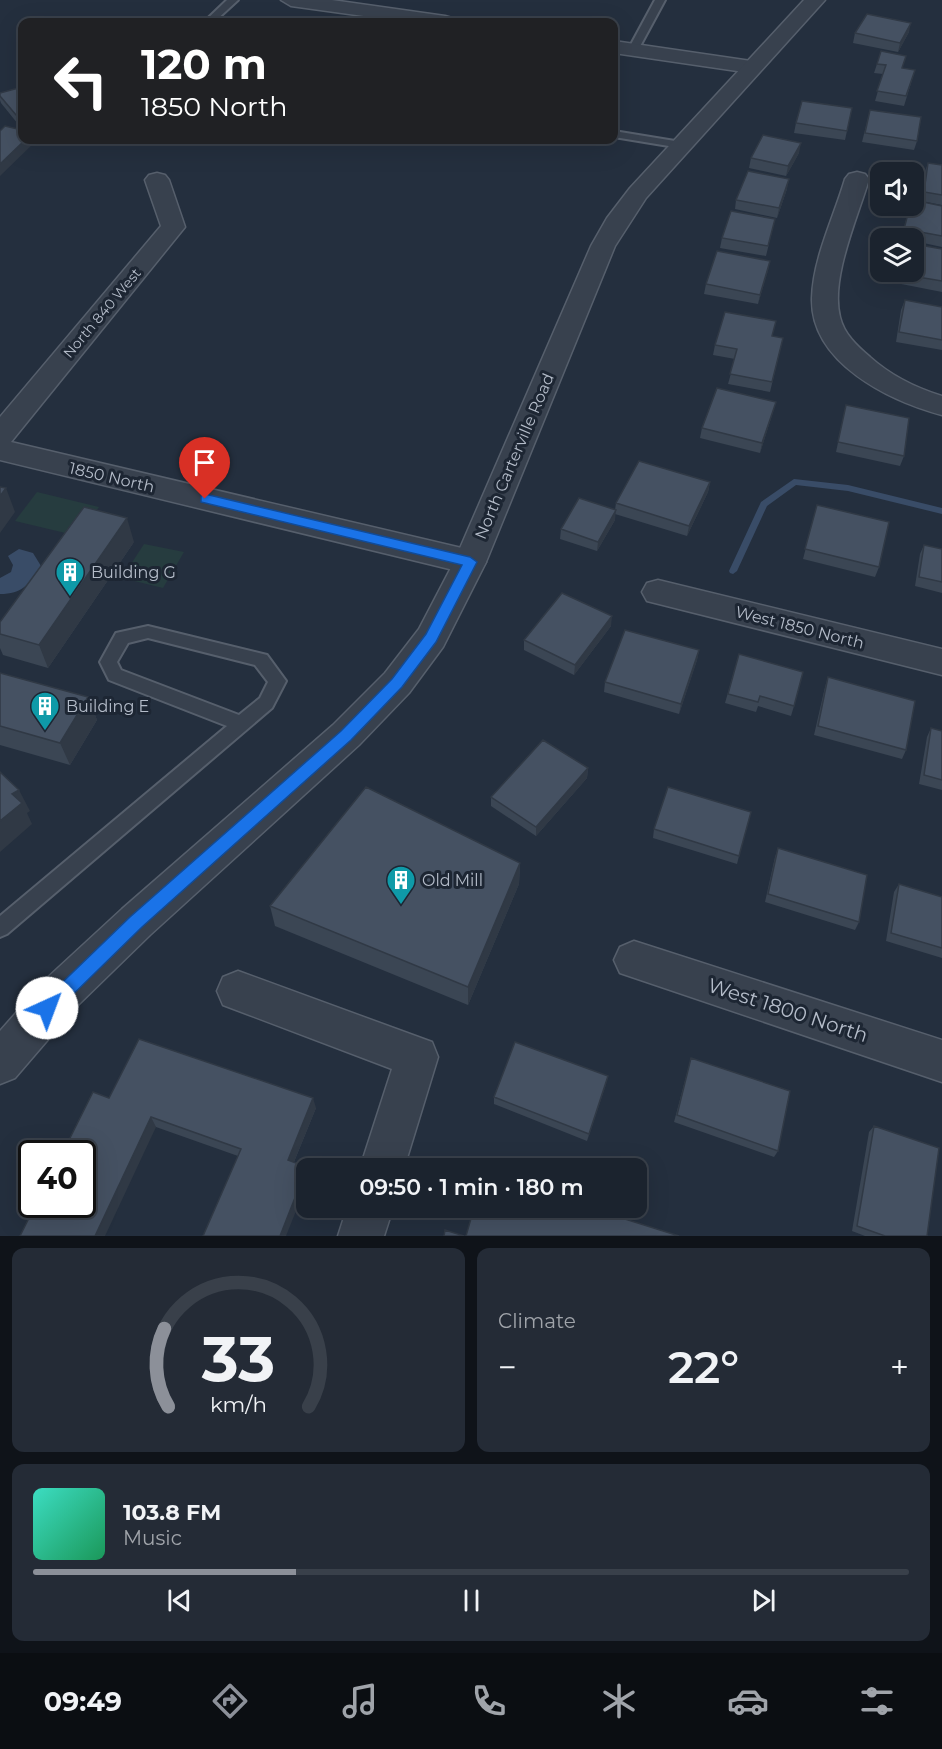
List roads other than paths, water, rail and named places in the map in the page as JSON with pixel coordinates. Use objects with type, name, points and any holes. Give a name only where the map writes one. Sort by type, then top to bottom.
[{"type":"street","points":[[291,0],[417,18]]},
{"type":"street","name":"North Carterville Road","points":[[2,1055],[69,985],[136,922],[346,735],[397,683],[431,638],[470,562],[603,246],[625,209],[815,0]]},
{"type":"street","points":[[623,49],[751,68]]},
{"type":"street","points":[[857,179],[828,280],[824,300],[827,318],[850,354],[869,371],[893,387],[942,406]]},
{"type":"street","name":"North 840 West","points":[[0,436],[173,227],[157,180]]},
{"type":"street","name":"1850 North","points":[[0,450],[470,562]]},
{"type":"street","name":"West 1850 North","points":[[658,592],[942,662]]},
{"type":"street","name":"West 1800 North","points":[[634,960],[942,1060]]},
{"type":"street","points":[[238,991],[417,1058],[385,1158]]},
{"type":"street","points":[[361,1236],[367,1218]]},
{"type":"lane","points":[[213,18],[233,0]]},
{"type":"lane","points":[[623,49],[660,0]]},
{"type":"lane","points":[[618,135],[681,145]]},
{"type":"lane","points":[[0,928],[242,724],[266,703],[277,681],[261,660],[148,632],[122,638],[108,662],[115,675],[242,724]]},
{"type":"water","points":[[19,549],[33,553],[41,566],[25,587],[8,594],[0,594],[0,578],[11,572],[13,565],[8,556]]},
{"type":"waterway","points":[[733,571],[764,504],[794,482],[848,488],[942,511]]},
{"type":"place","name":"Building G","points":[[70,598]]},
{"type":"place","name":"Building E","points":[[45,732]]},
{"type":"place","name":"Old Mill","points":[[401,906]]}]
